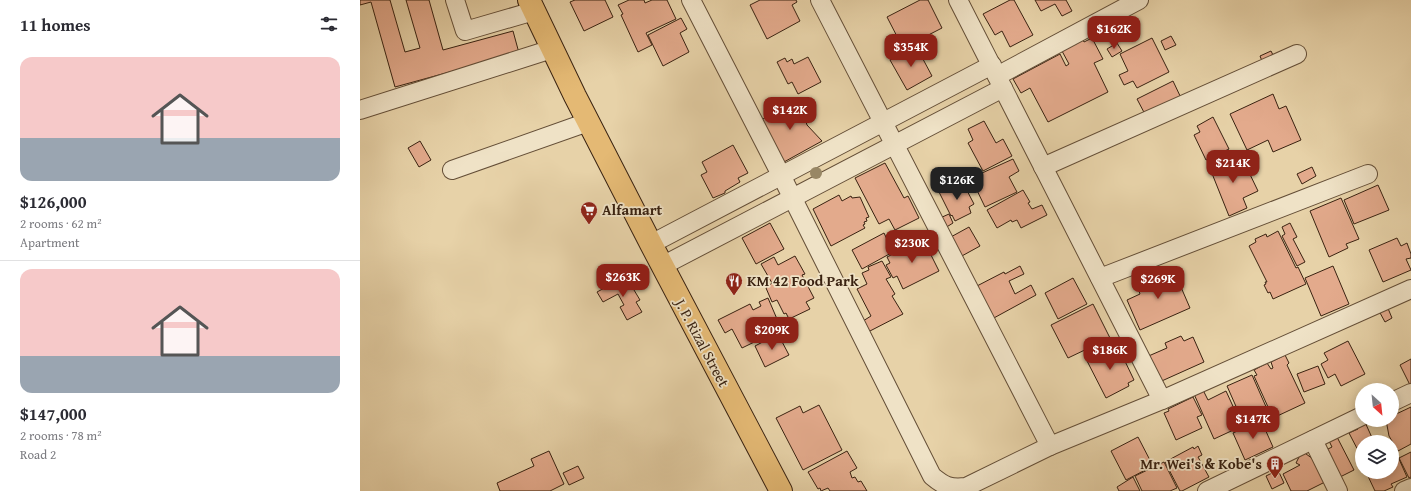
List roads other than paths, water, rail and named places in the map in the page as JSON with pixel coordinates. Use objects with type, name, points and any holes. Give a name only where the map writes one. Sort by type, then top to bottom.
[{"type":"main road","name":"J. P. Rizal Street","points":[[531,6],[588,122],[778,490]]},
{"type":"street","points":[[455,0],[464,31],[531,6]]},
{"type":"street","points":[[691,0],[782,175],[792,198],[932,476],[943,484],[955,489],[966,488],[1050,446],[1162,400],[1411,289]]},
{"type":"street","points":[[820,0],[883,122],[896,144],[1050,446]]},
{"type":"street","points":[[958,0],[1162,400]]},
{"type":"street","points":[[662,266],[896,144],[997,76],[1139,0]]},
{"type":"street","points":[[360,110],[552,49]]},
{"type":"street","points":[[1043,167],[1297,54]]},
{"type":"street","points":[[651,244],[883,122],[997,76]]},
{"type":"street","points":[[452,170],[588,122]]},
{"type":"street","points":[[1100,278],[1368,174]]},
{"type":"street","points":[[1399,399],[1411,393]]},
{"type":"street","points":[[1207,491],[1355,419]]},
{"type":"street","points":[[1313,440],[1338,491]]},
{"type":"street","points":[[1404,491],[1411,488]]},
{"type":"place","name":"Alfamart","points":[[589,225]]},
{"type":"place","name":"KM 42 Food Park","points":[[734,296]]},
{"type":"place","name":"Mr. Wei's & Kobe's","points":[[1275,479]]}]
